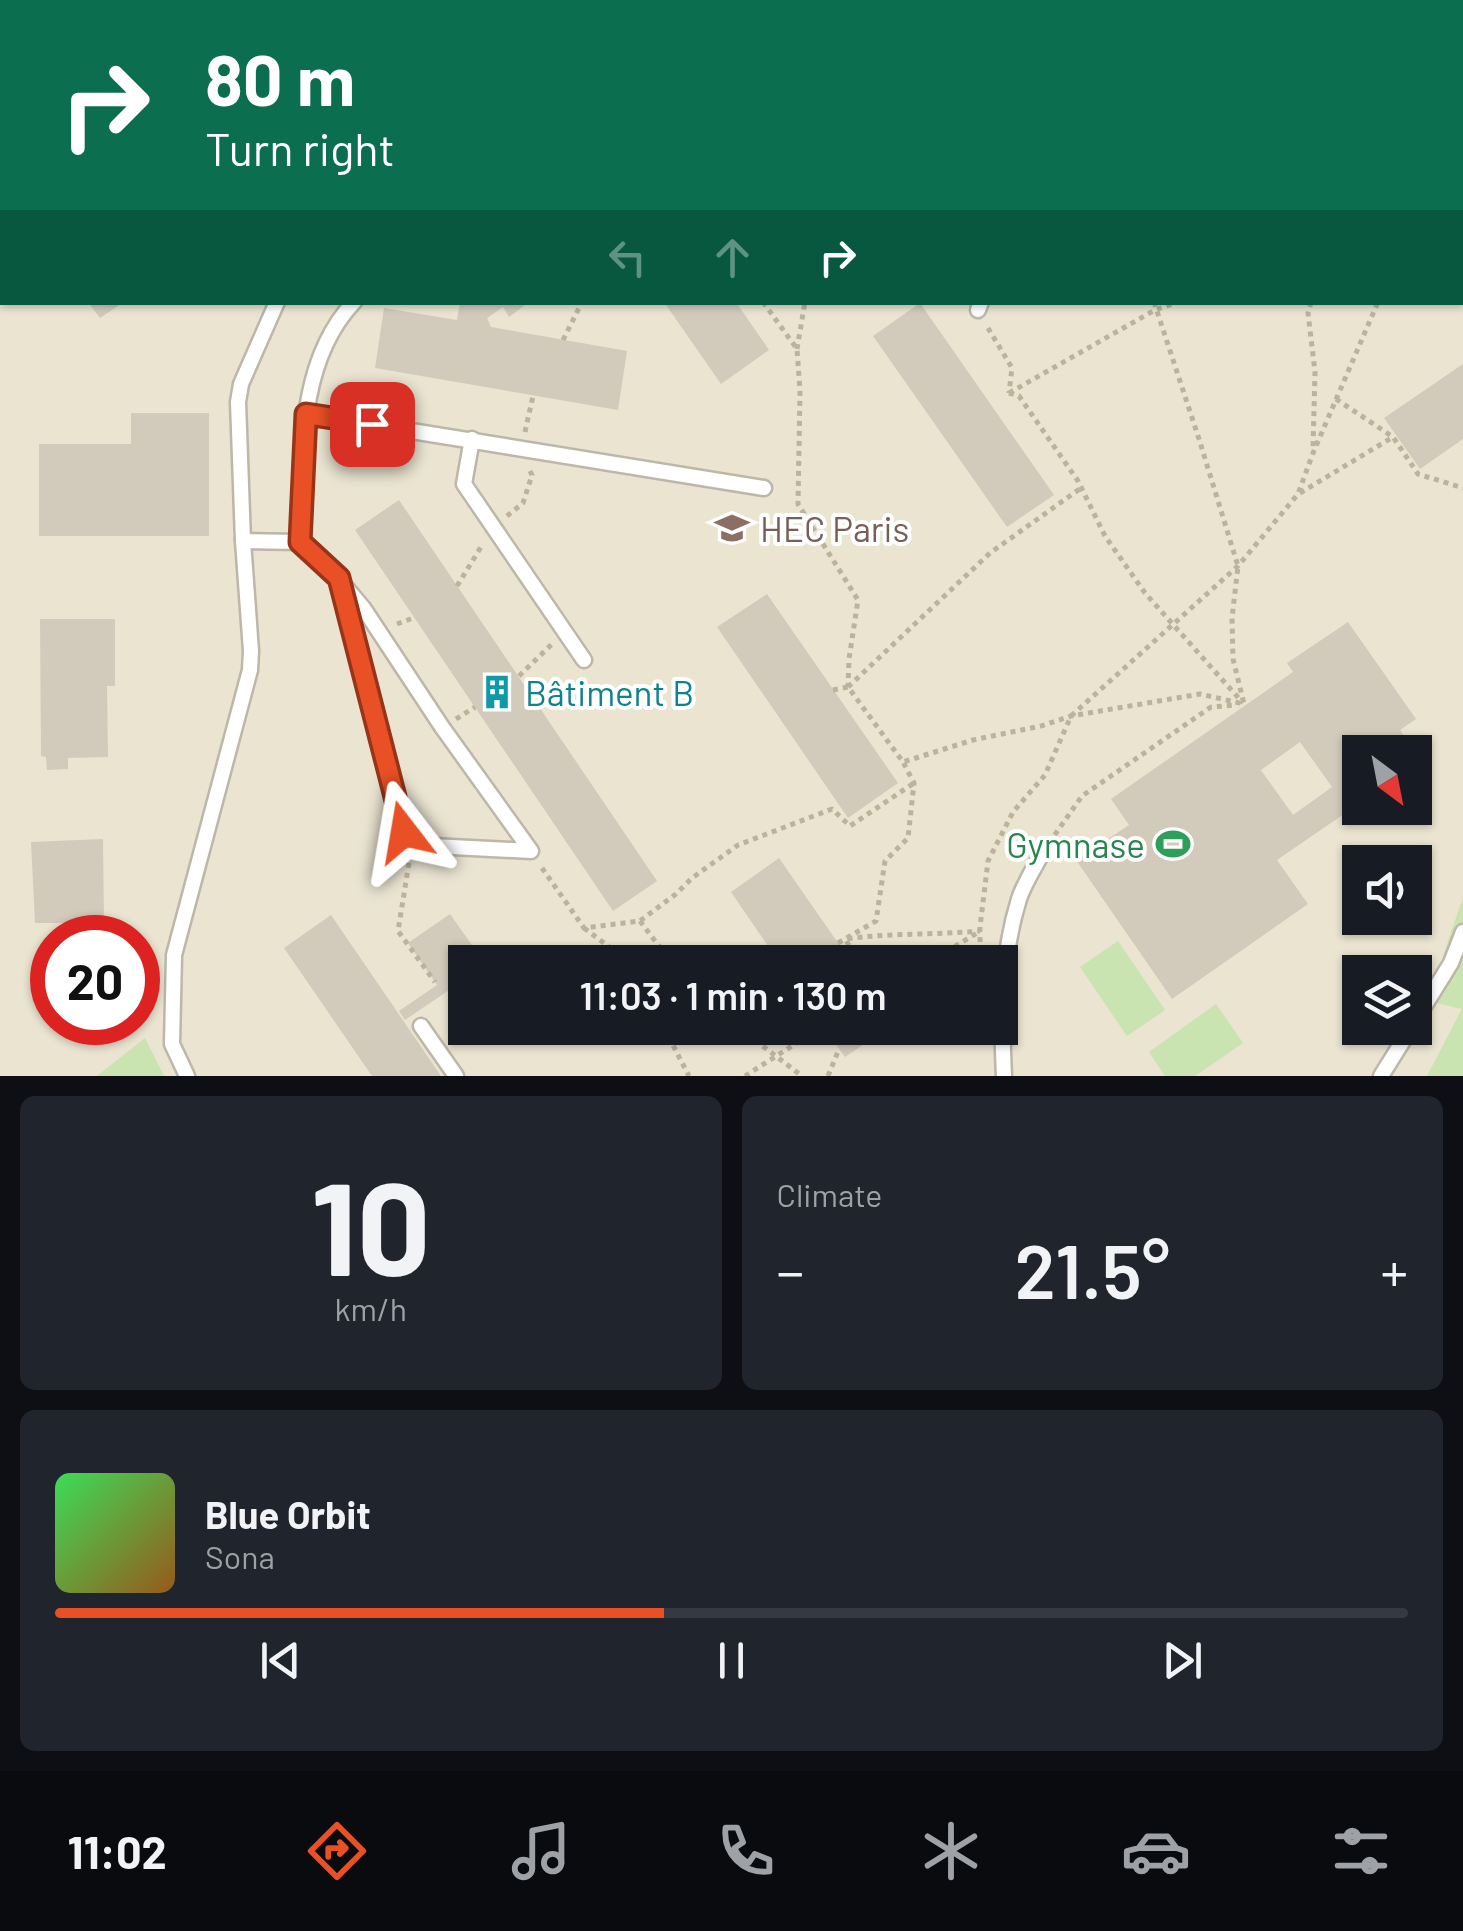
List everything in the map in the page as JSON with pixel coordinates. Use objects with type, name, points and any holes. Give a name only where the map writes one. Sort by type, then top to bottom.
[{"type":"lane","points":[[187,1076],[172,1044],[174,955],[250,670],[238,402],[275,305]]},
{"type":"lane","points":[[300,542],[306,414],[323,351],[350,305]]},
{"type":"lane","points":[[306,414],[764,488]]},
{"type":"lane","points":[[472,439],[464,484],[584,660]]},
{"type":"lane","points":[[243,542],[300,542],[339,578],[531,851]]},
{"type":"lane","points":[[339,578],[404,832],[413,845],[531,851]]},
{"type":"lane","points":[[1004,1076],[1000,1008],[1008,938],[1020,894],[1040,857]]},
{"type":"lane","points":[[1432,994],[1451,964],[1463,932]]},
{"type":"lane","points":[[421,1026],[456,1076]]},
{"type":"lane","points":[[1380,1076],[1400,1045]]},
{"type":"path","points":[[564,340],[581,305]]},
{"type":"path","points":[[766,305],[796,350]]},
{"type":"path","points":[[804,305],[796,350],[800,391],[798,504],[858,600],[848,688],[914,783],[908,838],[886,861],[876,921],[838,944]]},
{"type":"path","points":[[1309,305],[1315,372],[1313,453]]},
{"type":"path","points":[[1298,494],[1377,305]]},
{"type":"path","points":[[979,306],[1012,368],[1009,393]]},
{"type":"path","points":[[1009,393],[1154,306],[1238,566],[1232,618],[1233,659],[1244,704]]},
{"type":"path","points":[[1009,393],[1019,396],[1081,488],[1105,536],[1145,592],[1244,704]]},
{"type":"path","points":[[457,586],[493,528],[522,503],[532,475],[522,447],[533,396]]},
{"type":"path","points":[[1336,399],[1393,436],[1418,474],[1463,488]]},
{"type":"path","points":[[980,945],[988,861],[1013,812],[1045,776],[1071,716],[1238,566],[1298,494],[1393,436]]},
{"type":"path","points":[[834,690],[848,688],[990,553],[1081,488]]},
{"type":"path","points":[[518,676],[565,632]]},
{"type":"path","points":[[903,762],[1071,716],[1200,694],[1244,704]]},
{"type":"path","points":[[1040,857],[1082,796],[1211,707],[1244,704]]},
{"type":"path","points":[[584,928],[640,921],[738,845],[832,809],[850,826],[914,783]]},
{"type":"path","points":[[413,845],[398,931],[435,982]]},
{"type":"path","points":[[531,851],[584,928],[606,945]]},
{"type":"path","points":[[640,921],[658,945]]},
{"type":"path","points":[[845,939],[980,931]]},
{"type":"path","points":[[957,945],[980,931]]},
{"type":"path","points":[[845,939],[849,945]]},
{"type":"path","points":[[673,1045],[689,1076]]},
{"type":"path","points":[[761,1045],[802,1076]]},
{"type":"path","points":[[745,1076],[794,1045]]},
{"type":"path","points":[[828,1076],[839,1048]]},
{"type":"shaded area","name":"HEC Paris","points":[[0,305],[1463,305],[1463,1076],[0,1076]]},
{"type":"green space","points":[[1463,897],[1463,1076],[1427,1076],[1462,1009],[1432,1002],[1432,989]]},
{"type":"green space","points":[[1118,941],[1165,1010],[1127,1036],[1080,967]]},
{"type":"green space","points":[[1216,1004],[1243,1043],[1195,1076],[1165,1076],[1149,1052]]},
{"type":"green space","points":[[136,1045],[148,1045],[164,1076],[97,1076]]},
{"type":"building","points":[[90,305],[120,305],[100,318]]},
{"type":"building","points":[[460,305],[525,305],[509,317],[503,307],[487,318],[491,327],[627,351],[618,410],[375,368],[384,308],[457,320]]},
{"type":"building","points":[[666,305],[738,305],[769,350],[721,384]]},
{"type":"building","points":[[921,305],[1054,495],[1007,527],[873,336]]},
{"type":"building","points":[[1463,364],[1463,439],[1420,469],[1384,418]]},
{"type":"building","points":[[131,413],[209,413],[209,536],[39,536],[39,444],[131,444]]},
{"type":"building","name":"Bâtiment B","points":[[399,500],[657,881],[613,911],[355,530]]},
{"type":"building","points":[[767,594],[898,783],[848,818],[717,627]]},
{"type":"building","points":[[40,619],[115,619],[115,686],[107,686],[108,757],[68,758],[68,769],[47,770],[46,757],[41,756]]},
{"type":"building","points":[[1348,622],[1416,719],[1400,730],[1403,735],[1342,735],[1342,815],[1277,860],[1308,904],[1172,999],[1076,860],[1129,825],[1111,799],[1293,672],[1287,663]],"holes":[[[1300,742],[1332,787],[1293,815],[1261,770]]]},
{"type":"building","points":[[103,839],[104,915],[35,915],[31,842]]},
{"type":"building","points":[[779,858],[839,945],[767,945],[731,892]]},
{"type":"building","points":[[450,914],[472,945],[448,945],[448,991],[405,1020],[399,1011],[437,985],[408,943]]},
{"type":"building","points":[[331,915],[441,1076],[372,1076],[284,948]]},
{"type":"building","points":[[836,1045],[863,1045],[845,1057]]},
{"type":"place","name":"HEC Paris","points":[[732,528]]},
{"type":"place","name":"Bâtiment B","points":[[497,692]]},
{"type":"place","name":"Gymnase","points":[[1173,844]]},
{"type":"route","points":[[372,424],[306,414],[300,542],[339,578],[404,832]]}]
